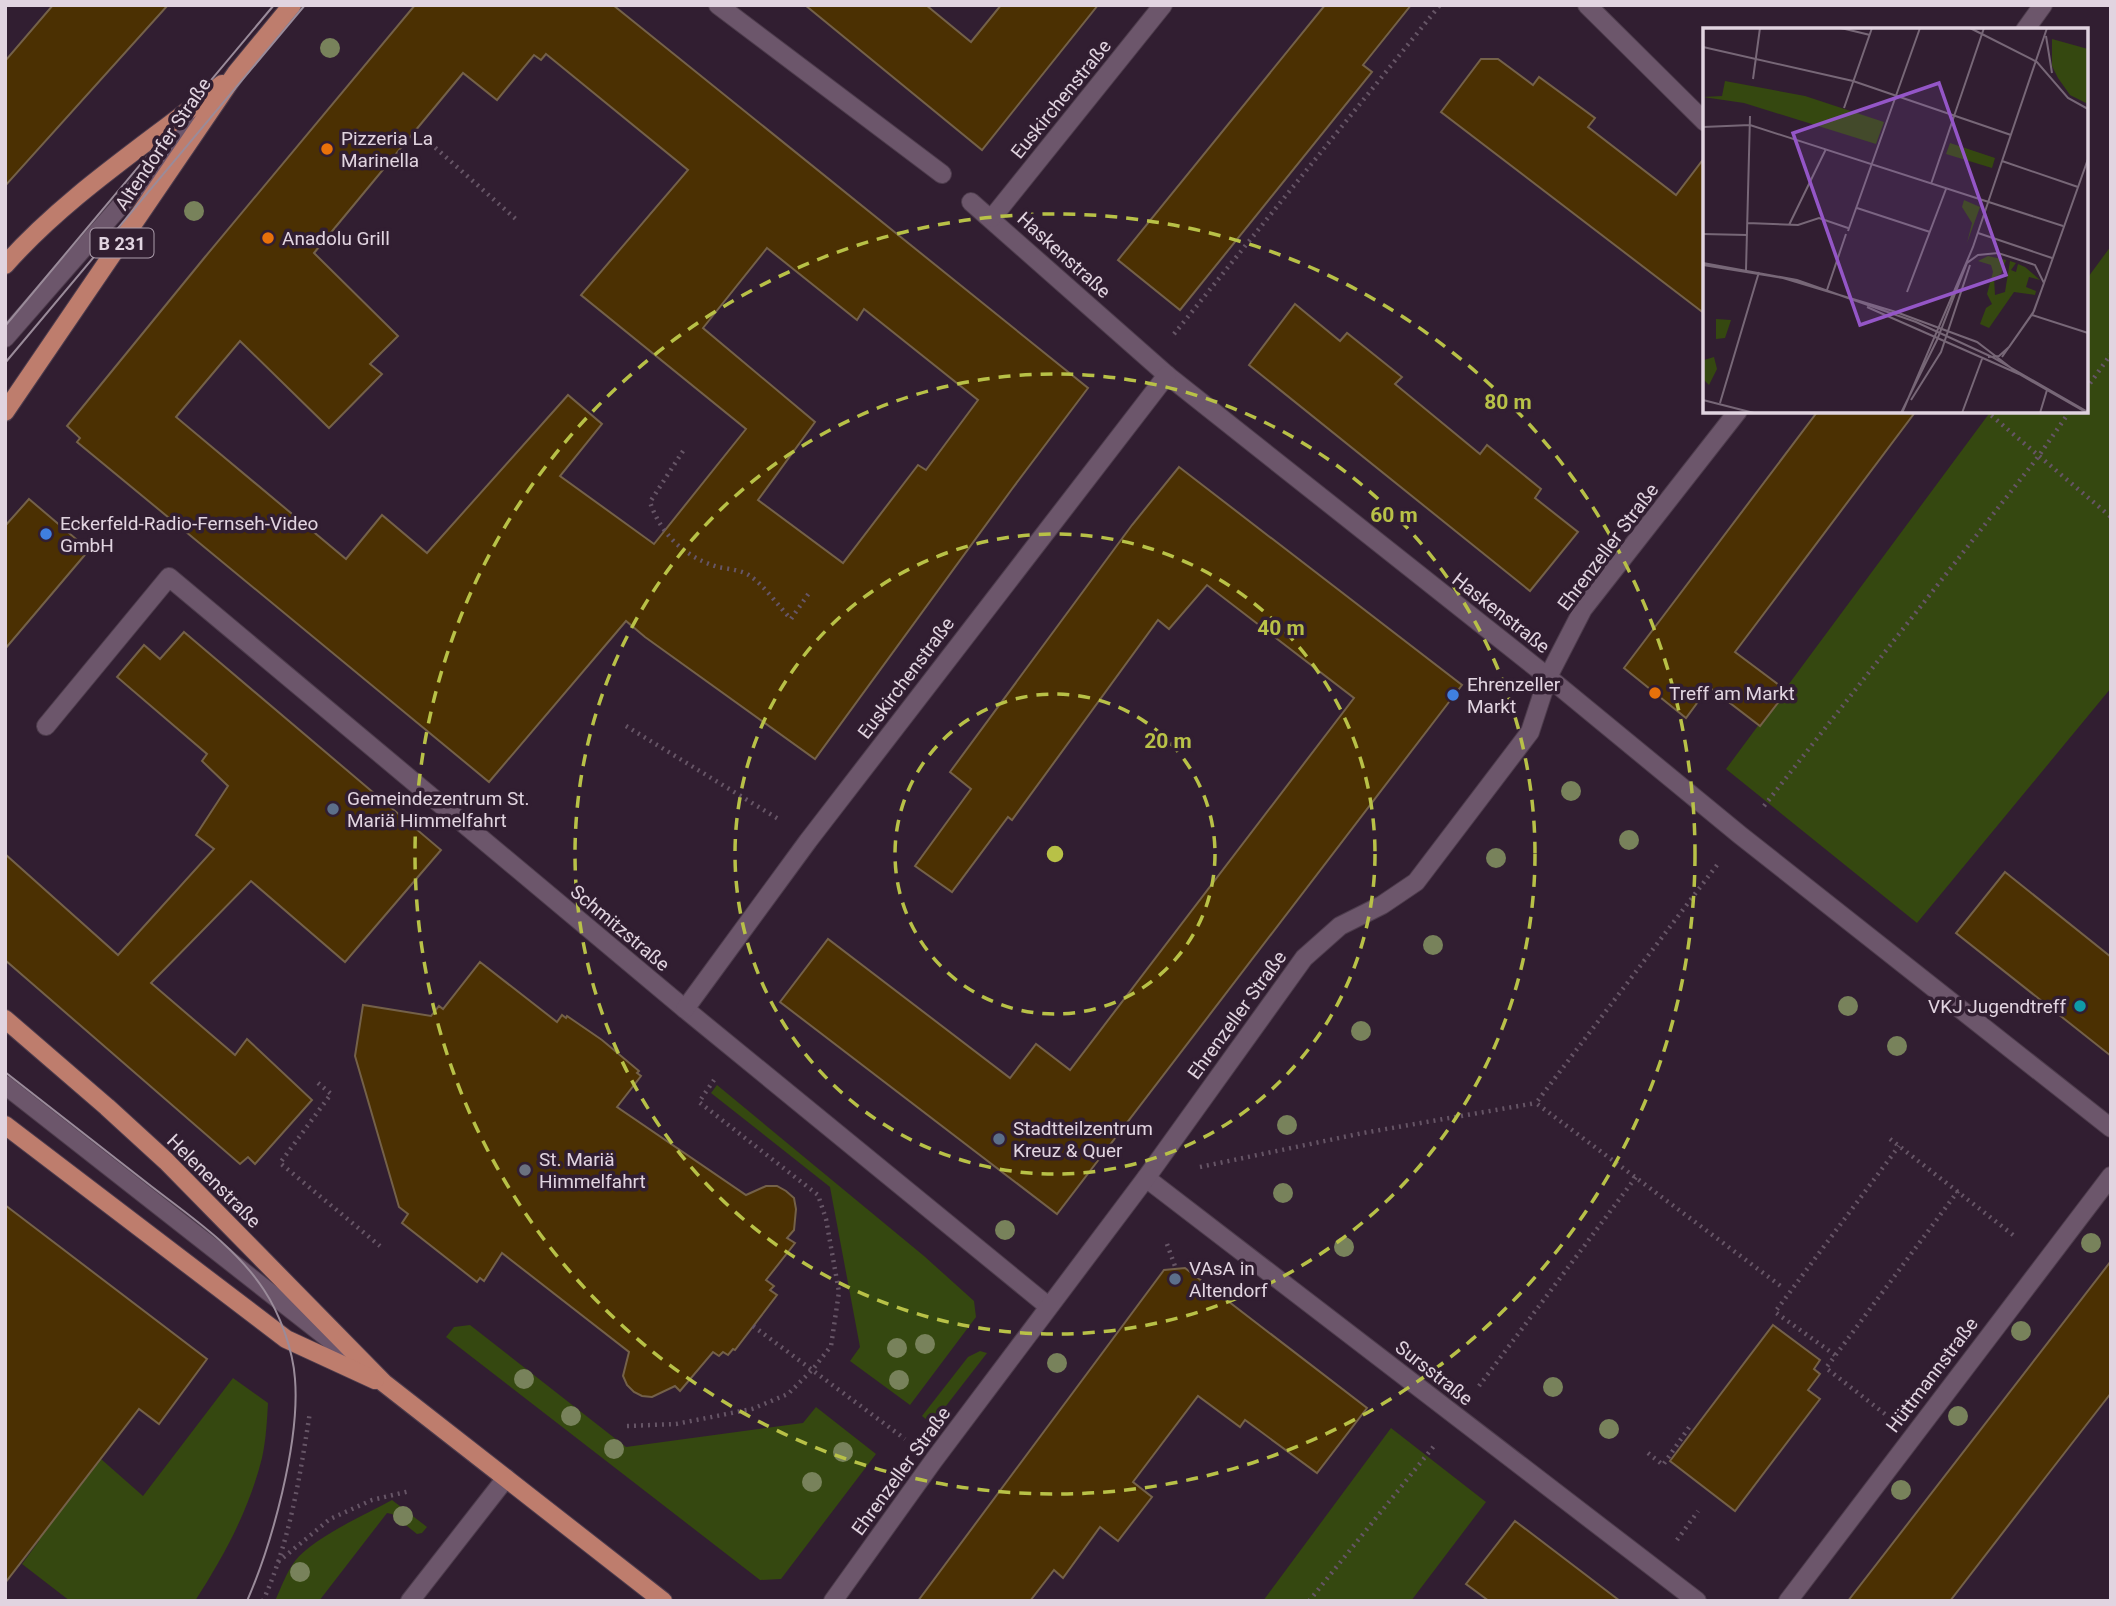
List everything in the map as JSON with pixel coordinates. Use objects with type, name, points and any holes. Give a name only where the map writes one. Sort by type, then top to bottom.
[{"type":"main road","name":"Altendorfer Straße","points":[[5,412],[236,73],[292,5]]},
{"type":"main road","name":"Altendorfer Straße","points":[[5,265],[27,241],[113,166],[176,121],[236,73]]},
{"type":"main road","name":"Helenenstraße","points":[[5,1019],[166,1161],[384,1383],[663,1601]]},
{"type":"main road","name":"Helenenstraße","points":[[5,1125],[286,1339],[384,1383]]},
{"type":"street","points":[[718,5],[942,174]]},
{"type":"street","name":"Euskirchenstraße","points":[[992,218],[1163,5]]},
{"type":"street","points":[[1587,5],[1703,120]]},
{"type":"street","points":[[2026,28],[2043,5]]},
{"type":"street","points":[[5,338],[236,73]]},
{"type":"street","name":"Haskenstraße","points":[[971,202],[1167,375],[1548,677],[1740,835],[2111,1128]]},
{"type":"street","name":"Euskirchenstraße","points":[[685,1009],[808,841],[1167,375]]},
{"type":"street","name":"Ehrenzeller Straße","points":[[833,1601],[1048,1306],[1146,1178],[1304,958],[1340,926],[1382,905],[1416,882],[1530,732],[1548,677],[1583,610],[1736,413]]},
{"type":"street","name":"Schmitzstraße","points":[[46,726],[169,577],[685,1009],[1048,1306]]},
{"type":"street","points":[[5,1085],[109,1169],[280,1298],[384,1383]]},
{"type":"street","name":"Hüttmannstraße","points":[[1788,1601],[2111,1176]]},
{"type":"street","name":"Sursstraße","points":[[1146,1178],[1697,1601]]},
{"type":"street","points":[[410,1601],[506,1478]]},
{"type":"path","points":[[1151,362],[1440,5]]},
{"type":"path","points":[[430,143],[518,221]]},
{"type":"path","points":[[2088,385],[2111,354]]},
{"type":"path","points":[[1988,413],[2111,517]]},
{"type":"path","points":[[1146,1178],[1363,1133],[1536,1103],[1740,835],[2038,457],[2069,413]]},
{"type":"path","points":[[683,451],[650,502],[657,522],[667,535],[698,558],[715,566],[749,575],[791,620],[809,593]]},
{"type":"path","points":[[626,726],[775,817],[808,841]]},
{"type":"path","points":[[627,1426],[676,1424],[752,1409],[789,1394],[831,1346],[839,1292],[826,1219],[818,1195],[699,1102],[713,1082]]},
{"type":"path","points":[[318,1083],[331,1094],[280,1163],[380,1246]]},
{"type":"path","points":[[1536,1103],[1789,1292]]},
{"type":"path","points":[[1890,1139],[2045,1261]]},
{"type":"path","points":[[1835,1355],[1775,1312],[1899,1146]]},
{"type":"path","points":[[1309,1601],[1457,1418],[1636,1177]]},
{"type":"path","points":[[1913,1437],[1826,1368],[1958,1191]]},
{"type":"path","points":[[754,1326],[879,1420]]},
{"type":"path","points":[[263,1601],[278,1563],[299,1478],[310,1412]]},
{"type":"path","points":[[1648,1453],[1663,1465],[1690,1426]]},
{"type":"path","points":[[278,1563],[330,1519],[372,1500],[410,1491]]},
{"type":"path","points":[[1685,1528],[1698,1511]]},
{"type":"green space","points":[[2111,246],[2111,688],[1917,923],[1726,769],[1990,413],[2088,413],[2088,277]]},
{"type":"green space","points":[[717,1085],[924,1256],[974,1301],[976,1317],[910,1405],[850,1361],[860,1347],[830,1187],[711,1093]]},
{"type":"green space","points":[[470,1325],[626,1447],[803,1423],[816,1407],[876,1454],[781,1579],[760,1580],[446,1337],[454,1327]]},
{"type":"green space","points":[[980,1351],[987,1353],[932,1424],[922,1416],[968,1357]]},
{"type":"green space","points":[[233,1378],[268,1403],[263,1451],[257,1477],[243,1514],[226,1550],[195,1601],[70,1601],[22,1564],[39,1541],[19,1525],[74,1494],[101,1459],[143,1496]]},
{"type":"green space","points":[[1391,1428],[1486,1502],[1411,1601],[1263,1601]]},
{"type":"green space","points":[[392,1500],[427,1527],[422,1533],[417,1534],[387,1513],[319,1601],[275,1601],[295,1561],[314,1543]]},
{"type":"building","points":[[53,5],[168,5],[5,186],[5,61]]},
{"type":"building","points":[[415,5],[613,5],[1088,388],[815,759],[626,621],[489,782],[77,442],[80,438],[67,426]],"holes":[[[546,54],[688,170],[581,295],[746,429],[654,544],[560,476],[602,424],[568,395],[427,553],[382,515],[346,559],[176,417],[240,341],[329,428],[382,374],[370,364],[398,336],[314,253],[463,73],[497,100],[534,55],[541,60]],[[767,248],[857,320],[864,309],[978,400],[926,470],[918,465],[843,563],[758,500],[815,422],[703,328]]]},
{"type":"building","points":[[805,5],[926,5],[971,42],[1001,5],[1098,5],[982,150]]},
{"type":"building","points":[[1325,5],[1411,5],[1363,65],[1372,72],[1180,310],[1118,260]]},
{"type":"building","points":[[1481,59],[1498,59],[1533,85],[1539,77],[1595,118],[1588,127],[1676,195],[1703,160],[1703,312],[1441,112]]},
{"type":"building","points":[[1295,304],[1340,341],[1347,333],[1402,377],[1395,384],[1480,454],[1487,445],[1541,489],[1535,498],[1578,532],[1530,591],[1249,365]]},
{"type":"building","points":[[1816,413],[1914,413],[1735,652],[1787,691],[1760,726],[1709,687],[1686,718],[1624,668]]},
{"type":"building","points":[[1179,467],[1462,685],[1057,1214],[780,1002],[828,939],[1010,1078],[1036,1044],[1070,1070],[1354,698],[1207,585],[1169,629],[1158,620],[1012,820],[1008,817],[952,892],[915,866],[971,789],[950,772],[1132,525]]},
{"type":"building","points":[[29,499],[89,550],[5,649],[5,526]]},
{"type":"building","points":[[184,632],[441,850],[345,962],[251,881],[151,983],[235,1055],[247,1039],[312,1100],[255,1164],[248,1157],[240,1164],[5,960],[5,854],[118,955],[214,849],[196,835],[228,786],[202,761],[207,754],[117,677],[144,645],[160,659]]},
{"type":"building","name":"VKJ Jugendtreff","points":[[2005,872],[2111,957],[2111,1056],[1956,933]]},
{"type":"building","name":"St. Mariä Himmelfahrt","points":[[480,962],[557,1022],[562,1015],[566,1018],[567,1016],[602,1040],[639,1071],[637,1073],[641,1076],[617,1107],[746,1195],[766,1186],[777,1186],[794,1198],[794,1230],[787,1238],[795,1243],[766,1280],[774,1286],[770,1290],[777,1295],[735,1350],[728,1355],[723,1352],[719,1356],[713,1352],[680,1391],[675,1386],[652,1397],[634,1392],[623,1376],[629,1352],[502,1253],[484,1281],[480,1278],[477,1282],[402,1223],[408,1214],[399,1207],[355,1056],[363,1005],[431,1016],[439,1006],[443,1009]]},
{"type":"building","points":[[5,1205],[207,1359],[159,1424],[139,1409],[5,1583]]},
{"type":"building","points":[[2111,1261],[2111,1393],[1950,1601],[1848,1601]]},
{"type":"building","points":[[1185,1268],[1367,1408],[1317,1473],[1245,1420],[1240,1427],[1198,1396],[1133,1482],[1152,1497],[1118,1541],[1100,1527],[1063,1578],[1054,1570],[1030,1601],[918,1601],[1164,1270]]},
{"type":"building","points":[[1773,1325],[1820,1360],[1814,1369],[1820,1374],[1808,1390],[1820,1399],[1735,1511],[1670,1461]]},
{"type":"building","points":[[1515,1521],[1620,1601],[1489,1601],[1466,1584]]},
{"type":"tram line","points":[[5,326],[274,5]]},
{"type":"tram line","points":[[5,363],[305,5]]},
{"type":"tram line","points":[[5,1072],[226,1246],[253,1274],[275,1310],[289,1344],[294,1368],[293,1432],[289,1462],[274,1522],[247,1601]]},
{"type":"place","name":"Pizzeria La Marinella","points":[[327,149]]},
{"type":"place","name":"Anadolu Grill","points":[[268,238]]},
{"type":"place","name":"Eckerfeld-Radio-Fernseh-Video GmbH","points":[[46,534]]},
{"type":"place","name":"Treff am Markt","points":[[1655,693]]},
{"type":"place","name":"Ehrenzeller Markt","points":[[1453,695]]},
{"type":"place","name":"Gemeindezentrum St. Mariä Himmelfahrt","points":[[333,809]]},
{"type":"place","name":"VKJ Jugendtreff","points":[[2080,1006]]},
{"type":"place","name":"Stadtteilzentrum Kreuz & Quer","points":[[999,1139]]},
{"type":"place","name":"St. Mariä Himmelfahrt","points":[[525,1170]]},
{"type":"place","name":"VAsA in Altendorf","points":[[1175,1279]]}]
